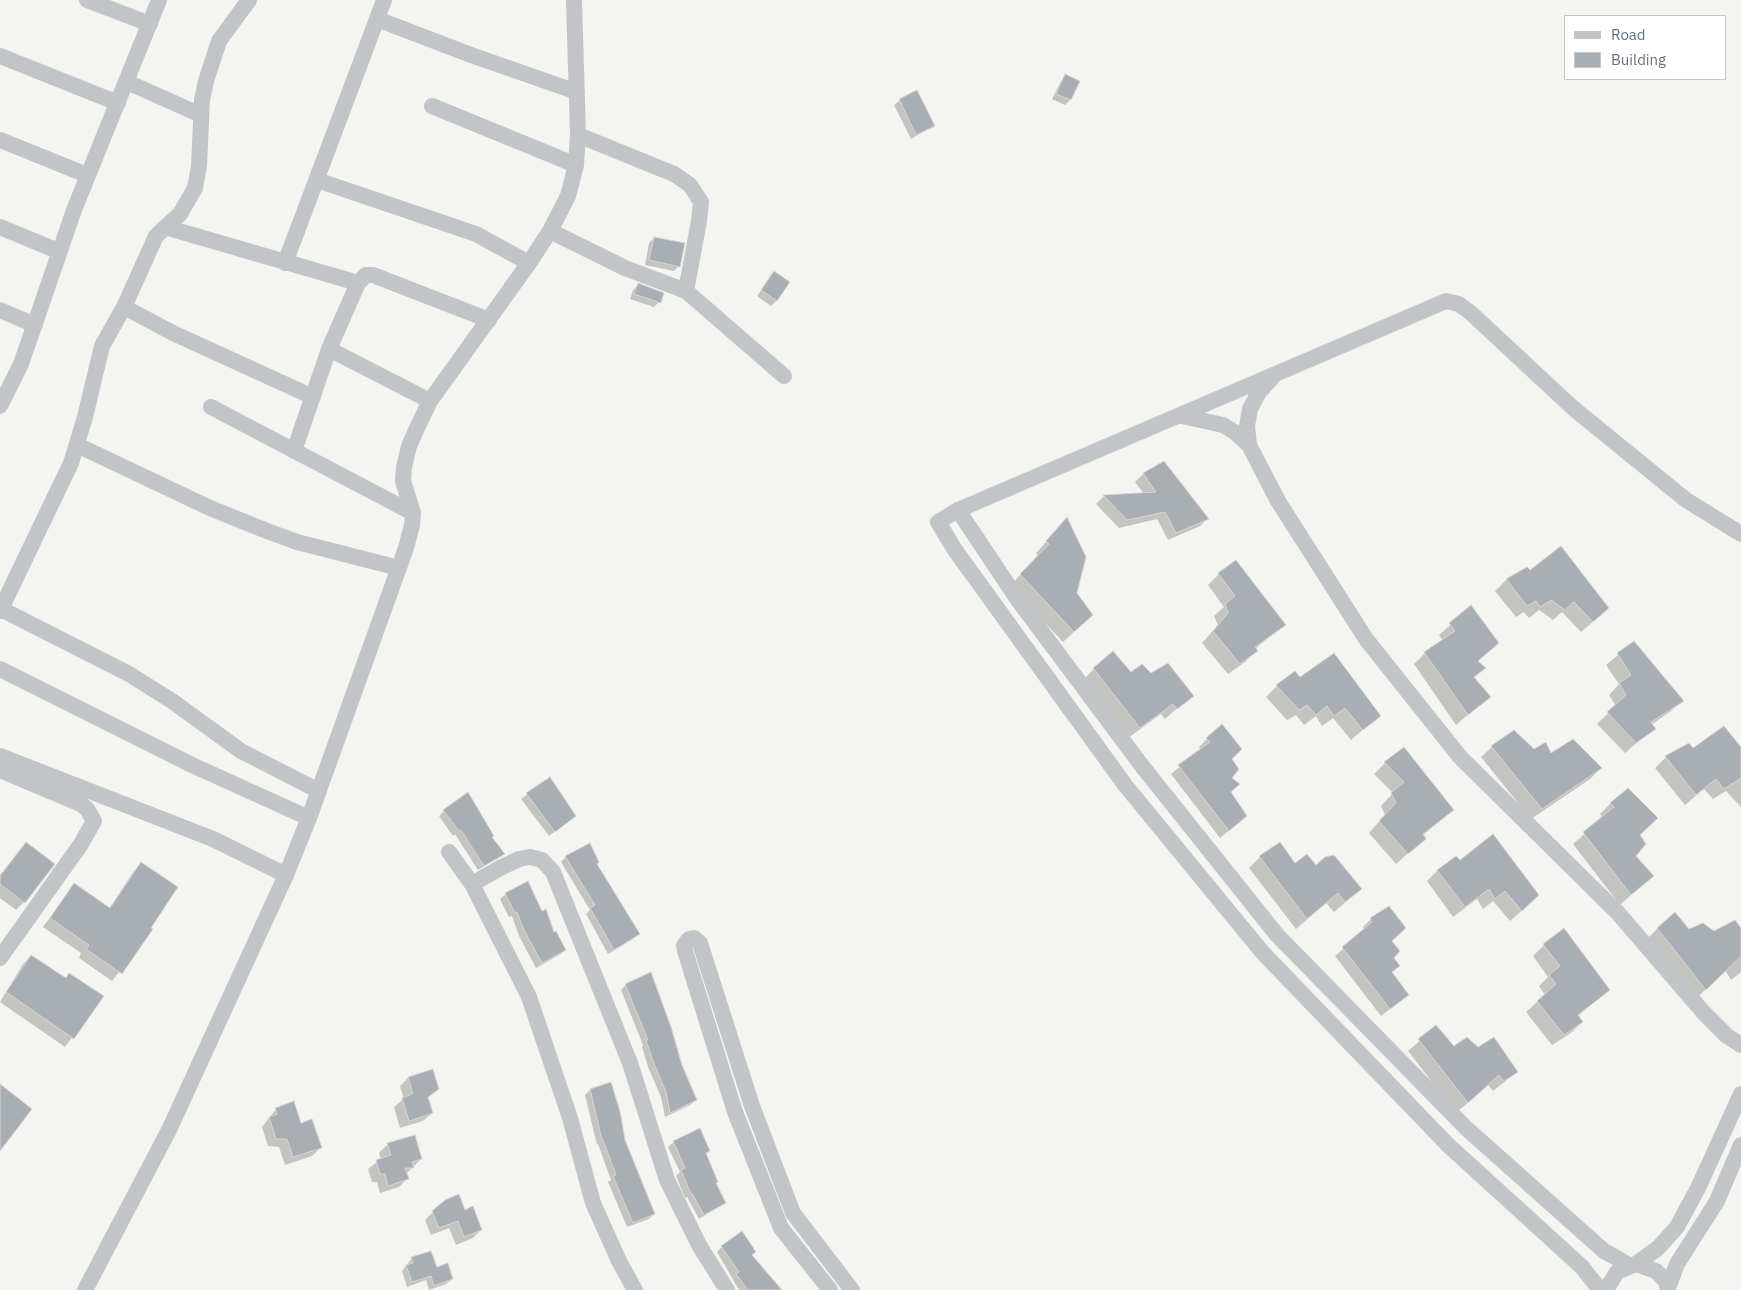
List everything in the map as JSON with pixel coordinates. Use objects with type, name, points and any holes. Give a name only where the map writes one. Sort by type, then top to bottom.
[{"type":"street","points":[[87,0],[150,24]]},
{"type":"street","points":[[2,399],[21,364],[58,252],[87,175],[127,82],[159,0]]},
{"type":"street","points":[[249,0],[219,41],[206,81],[201,115],[199,166],[195,188],[180,214],[156,236],[124,307],[99,355],[77,445],[48,513],[1,610],[130,674],[172,701],[241,751],[319,792]]},
{"type":"street","points":[[285,263],[384,0]]},
{"type":"street","points":[[85,1290],[169,1130],[286,874],[319,792],[399,568],[412,525],[413,513],[403,481],[409,446],[430,401],[529,263],[550,231],[568,196],[576,165],[578,135],[574,0]]},
{"type":"street","points":[[377,19],[471,55],[577,92]]},
{"type":"street","points":[[0,56],[118,103]]},
{"type":"street","points":[[127,82],[201,115]]},
{"type":"street","points":[[432,106],[576,165]]},
{"type":"street","points":[[578,135],[674,174],[690,185],[701,202],[686,291]]},
{"type":"street","points":[[0,140],[87,175]]},
{"type":"street","points":[[317,180],[476,234],[529,263]]},
{"type":"street","points":[[0,227],[58,252]]},
{"type":"street","points":[[165,227],[358,283]]},
{"type":"street","points":[[550,231],[625,268],[686,291],[784,376]]},
{"type":"street","points":[[294,451],[330,349],[358,283],[366,275],[373,275],[489,320]]},
{"type":"street","points":[[1600,1290],[1582,1267],[1448,1145],[1263,953],[1125,785],[954,550],[938,522],[958,510],[1182,416],[1446,301],[1459,304],[1573,408],[1686,500],[1741,534]]},
{"type":"street","points":[[124,307],[173,333],[313,397]]},
{"type":"street","points":[[0,310],[35,325]]},
{"type":"street","points":[[330,349],[430,401]]},
{"type":"street","points":[[1249,445],[1247,426],[1250,409],[1259,392],[1277,373]]},
{"type":"street","points":[[211,407],[413,513]]},
{"type":"street","points":[[1182,416],[1222,425],[1236,433],[1249,445],[1278,501],[1366,639],[1460,757],[1618,913],[1704,1013],[1727,1036],[1741,1045]]},
{"type":"street","points":[[77,445],[210,508],[257,528],[297,542],[399,568]]},
{"type":"street","points":[[958,510],[1024,608],[1142,766],[1277,935],[1466,1128],[1597,1245],[1633,1265],[1656,1271],[1668,1289]]},
{"type":"street","points":[[0,669],[192,765],[309,818]]},
{"type":"street","points":[[0,756],[213,839],[286,874]]},
{"type":"street","points":[[0,770],[81,804],[87,809],[94,821],[56,882],[1,956]]},
{"type":"street","points":[[449,852],[472,884],[530,997],[570,1118],[593,1203],[619,1262],[636,1290]]},
{"type":"street","points":[[472,884],[500,868],[530,856],[542,860],[553,872],[630,1063],[666,1180],[699,1245],[727,1290]]},
{"type":"street","points":[[830,1290],[781,1228],[735,1112],[685,951],[684,945],[689,939],[694,938],[700,943],[752,1106],[793,1212],[852,1290]]},
{"type":"street","points":[[1606,1290],[1612,1277],[1658,1248],[1677,1227],[1698,1188],[1741,1094]]},
{"type":"street","points":[[1668,1289],[1677,1264],[1717,1200],[1741,1145]]},
{"type":"building","points":[[1065,74],[1080,81],[1071,100],[1056,94]]},
{"type":"building","points":[[917,90],[935,126],[916,135],[899,99]]},
{"type":"building","points":[[654,237],[685,243],[680,267],[649,260]]},
{"type":"building","points":[[774,271],[790,282],[777,301],[761,290]]},
{"type":"building","points":[[638,283],[664,293],[661,303],[634,294]]},
{"type":"building","points":[[1164,461],[1209,519],[1176,533],[1165,512],[1127,520],[1103,495],[1156,492],[1143,473]]},
{"type":"building","points":[[1067,517],[1086,557],[1077,593],[1093,615],[1074,632],[1020,574],[1049,544],[1046,541]]},
{"type":"building","points":[[1561,546],[1609,608],[1593,622],[1574,602],[1565,610],[1551,600],[1540,607],[1536,601],[1527,606],[1506,579],[1527,567],[1530,570]]},
{"type":"building","points":[[1236,560],[1286,625],[1255,647],[1258,651],[1240,664],[1213,631],[1228,613],[1225,604],[1235,596],[1218,573]]},
{"type":"building","points":[[1471,605],[1499,643],[1478,661],[1486,668],[1474,677],[1491,697],[1468,715],[1424,652],[1455,631],[1449,623]]},
{"type":"building","points":[[1634,641],[1684,701],[1651,722],[1656,729],[1636,743],[1607,712],[1626,695],[1619,683],[1631,675],[1617,653]]},
{"type":"building","points":[[1113,651],[1131,672],[1142,664],[1151,673],[1168,663],[1194,696],[1177,709],[1173,704],[1140,728],[1093,668]]},
{"type":"building","points":[[1334,653],[1381,716],[1363,730],[1345,708],[1334,716],[1327,706],[1316,715],[1307,705],[1299,710],[1276,685],[1295,671],[1300,677]]},
{"type":"building","points":[[1222,724],[1242,749],[1232,759],[1239,769],[1232,778],[1240,784],[1231,792],[1247,816],[1229,831],[1178,765],[1210,742],[1206,738]]},
{"type":"building","points":[[1724,726],[1741,747],[1741,778],[1724,789],[1716,779],[1696,795],[1665,756],[1689,743],[1693,748]]},
{"type":"building","points":[[1514,730],[1534,749],[1546,742],[1551,753],[1573,739],[1602,768],[1542,809],[1491,746]]},
{"type":"building","points":[[1404,747],[1454,810],[1423,834],[1426,839],[1408,854],[1379,821],[1396,803],[1391,793],[1404,782],[1384,762]]},
{"type":"building","points":[[550,777],[576,816],[555,832],[526,793]]},
{"type":"building","points":[[1628,788],[1658,818],[1640,835],[1646,844],[1636,856],[1654,876],[1631,895],[1583,832],[1614,807],[1610,803]]},
{"type":"building","points":[[468,792],[494,836],[492,837],[505,854],[484,866],[461,830],[459,831],[443,810]]},
{"type":"building","points":[[1493,834],[1539,895],[1522,911],[1505,891],[1495,899],[1489,889],[1465,907],[1437,870],[1456,856],[1460,860]]},
{"type":"building","points":[[26,842],[55,864],[25,903],[0,884],[0,876]]},
{"type":"building","points":[[1280,842],[1295,863],[1307,854],[1316,865],[1325,857],[1334,855],[1362,889],[1345,902],[1338,893],[1307,919],[1259,856]]},
{"type":"building","points":[[590,843],[599,862],[597,864],[640,934],[614,950],[590,908],[595,905],[565,856]]},
{"type":"building","points":[[141,862],[178,887],[151,928],[153,929],[122,974],[86,949],[89,945],[50,918],[74,883],[110,908]]},
{"type":"building","points":[[528,881],[542,911],[546,909],[554,932],[556,931],[566,950],[542,963],[524,930],[517,912],[515,913],[505,893]]},
{"type":"building","points":[[1389,906],[1406,928],[1392,941],[1400,951],[1394,958],[1400,966],[1392,972],[1409,995],[1390,1009],[1342,947],[1372,922],[1370,918]]},
{"type":"building","points":[[1675,912],[1689,929],[1703,923],[1714,931],[1735,920],[1741,928],[1741,956],[1706,990],[1657,928]]},
{"type":"building","points":[[1564,928],[1610,990],[1578,1015],[1583,1022],[1564,1035],[1537,1001],[1556,984],[1549,975],[1560,966],[1543,944]]},
{"type":"building","points":[[31,955],[66,978],[69,973],[104,996],[74,1039],[6,992]]},
{"type":"building","points":[[651,972],[671,1027],[682,1065],[697,1100],[670,1113],[666,1092],[653,1061],[646,1040],[648,1040],[625,984]]},
{"type":"building","points":[[1436,1025],[1454,1046],[1467,1037],[1478,1047],[1494,1037],[1518,1072],[1504,1081],[1499,1075],[1468,1103],[1418,1039]]},
{"type":"building","points":[[433,1069],[439,1089],[428,1097],[433,1113],[409,1121],[402,1098],[413,1094],[408,1077]]},
{"type":"building","points":[[611,1082],[620,1111],[625,1140],[655,1214],[633,1223],[613,1176],[616,1175],[602,1140],[590,1089]]},
{"type":"building","points":[[0,1084],[32,1109],[0,1151]]},
{"type":"building","points":[[294,1101],[301,1123],[312,1119],[322,1148],[293,1157],[287,1139],[276,1139],[269,1117],[277,1114],[275,1108]]},
{"type":"building","points":[[700,1128],[710,1151],[706,1153],[718,1182],[716,1183],[726,1203],[704,1215],[691,1194],[681,1170],[685,1168],[673,1141]]},
{"type":"building","points":[[415,1135],[422,1159],[412,1162],[414,1168],[405,1168],[409,1179],[388,1186],[385,1174],[380,1174],[376,1160],[391,1155],[387,1143]]},
{"type":"building","points":[[459,1194],[465,1210],[473,1206],[482,1230],[464,1237],[458,1221],[439,1228],[432,1211],[445,1200]]},
{"type":"building","points":[[742,1231],[756,1252],[752,1255],[782,1290],[748,1290],[736,1274],[739,1272],[721,1246]]},
{"type":"building","points":[[431,1251],[437,1267],[448,1263],[453,1279],[434,1286],[431,1276],[412,1282],[406,1265],[413,1263],[411,1257]]}]
